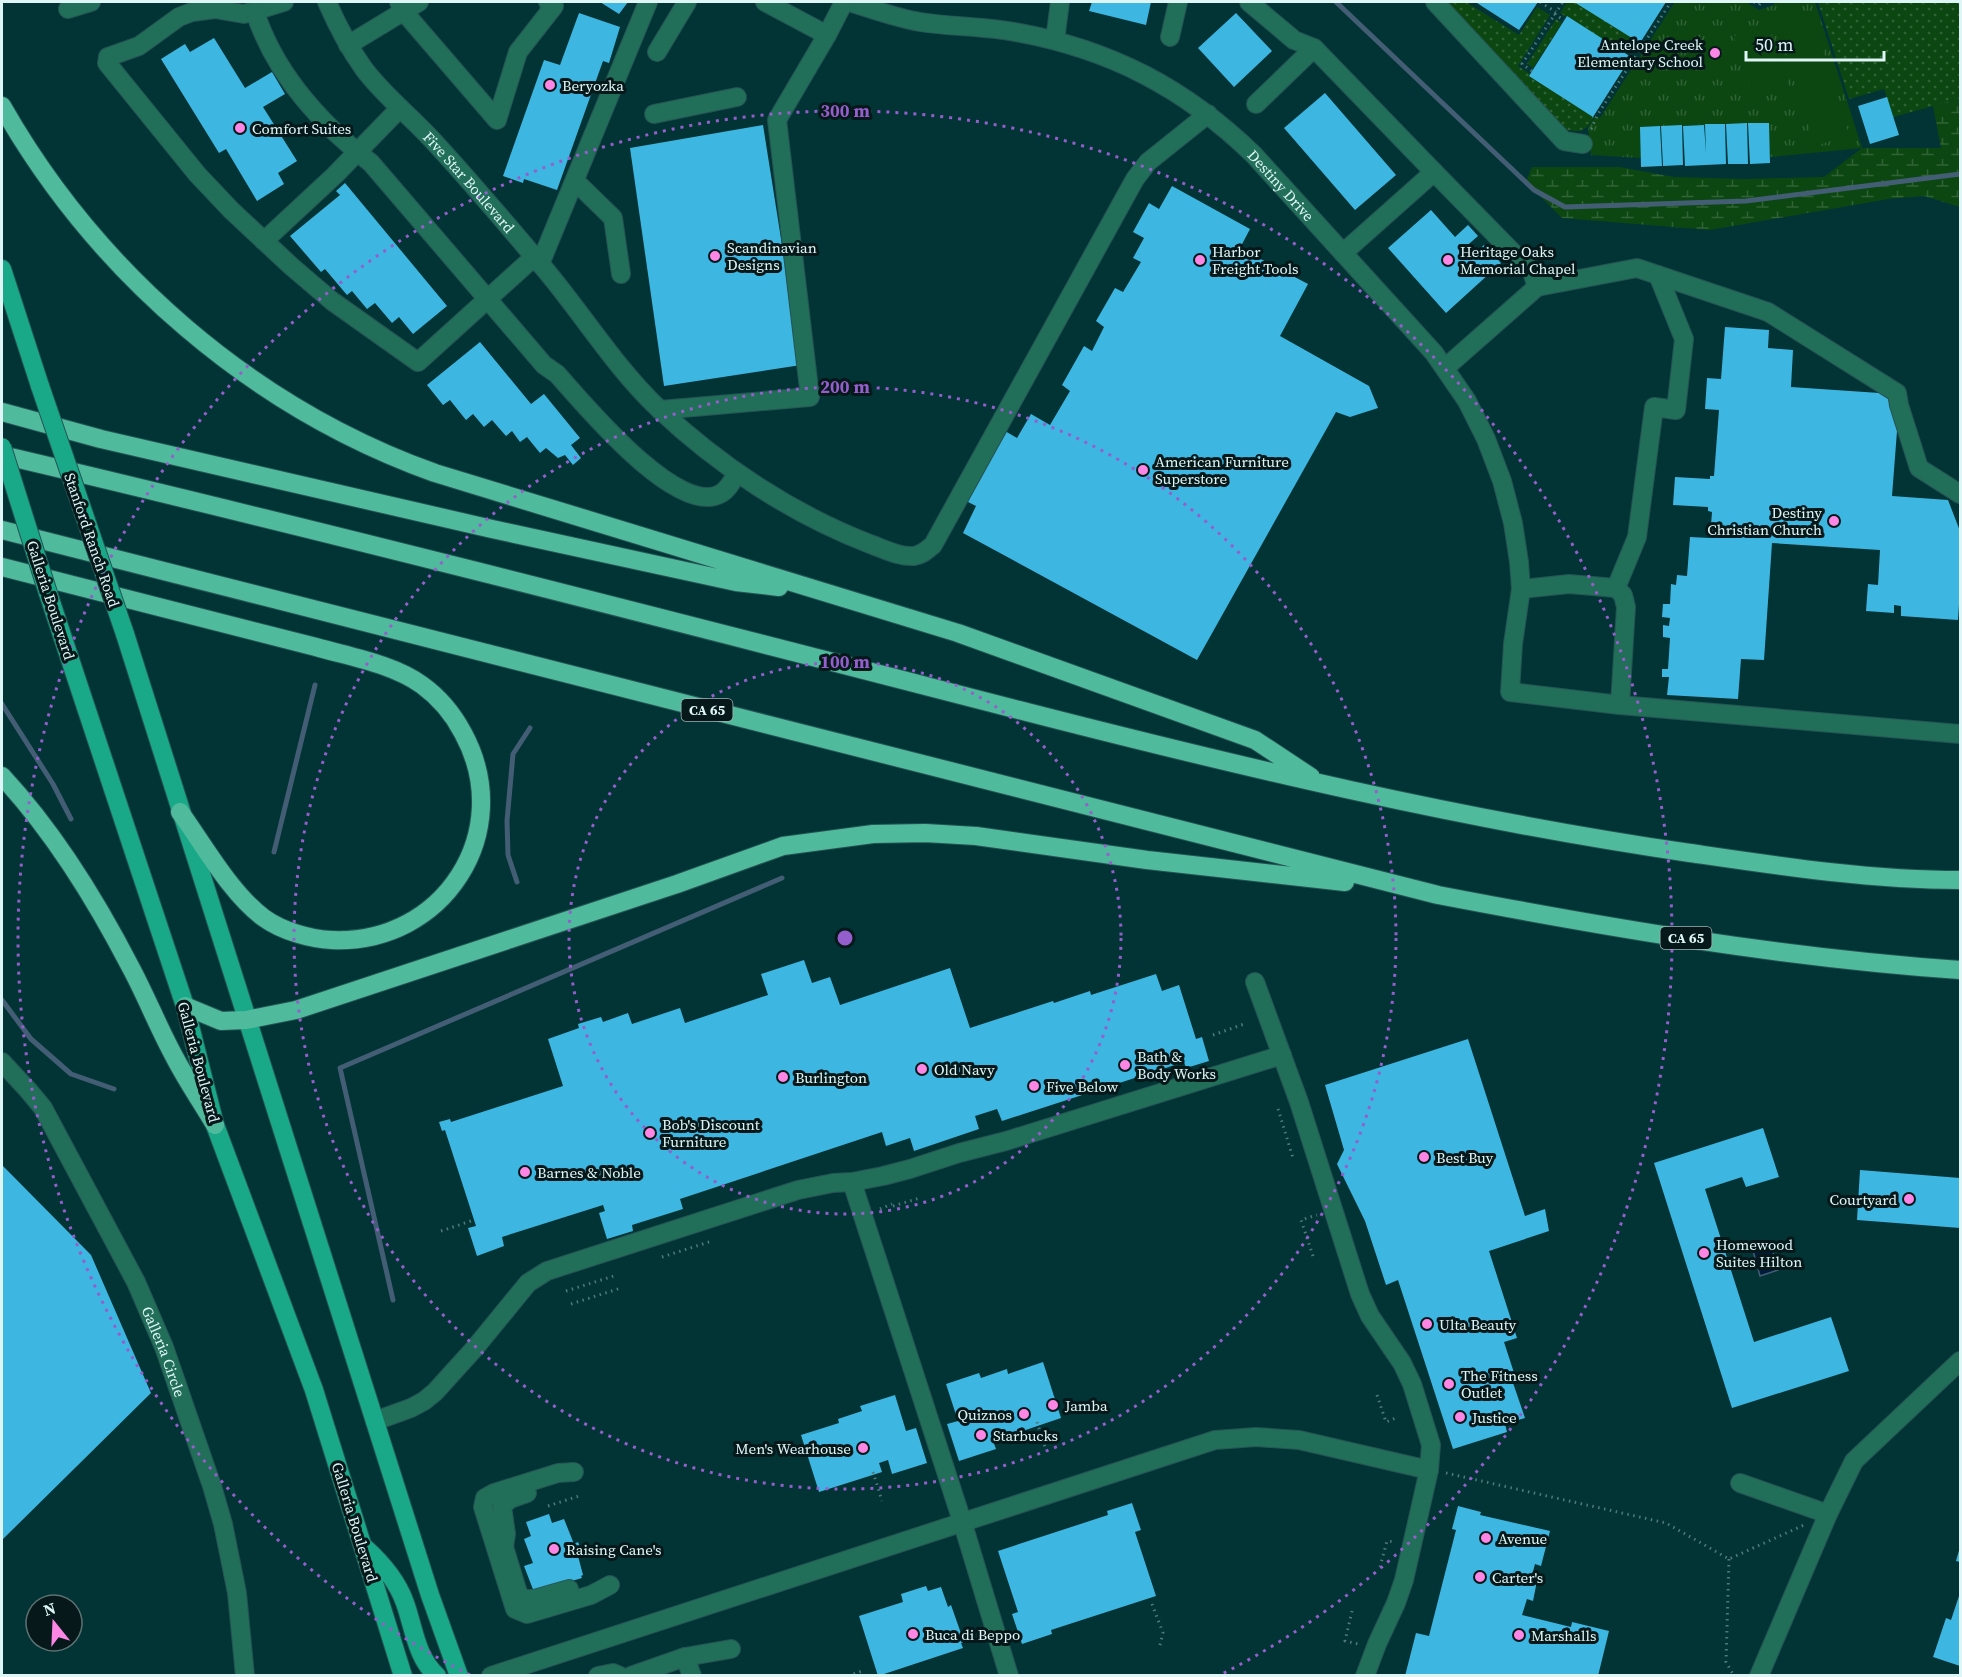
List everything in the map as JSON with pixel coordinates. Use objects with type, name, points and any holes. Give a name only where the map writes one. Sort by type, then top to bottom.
[{"type":"highway","points":[[2,106],[31,156],[69,208],[144,291],[189,330],[278,395],[378,450],[435,473],[958,633],[1255,740],[1320,783]]},
{"type":"highway","points":[[2,412],[102,439],[503,532],[736,582],[828,593]]},
{"type":"highway","points":[[2,455],[498,576],[1207,758],[1320,783],[1459,813],[1603,840],[1804,869],[1960,880]]},
{"type":"highway","name":"CA 65","points":[[2,530],[1413,889],[1601,926],[1800,954],[1960,970]]},
{"type":"highway","points":[[2,567],[316,647],[406,675],[435,695],[457,722],[476,762],[482,798],[480,822],[469,860],[458,879],[443,897],[424,915],[403,927],[377,936],[350,941],[320,939],[289,931],[266,920],[243,900],[180,812]]},
{"type":"highway","points":[[2,776],[67,858],[90,895],[131,968],[175,1058],[215,1125]]},
{"type":"highway","points":[[185,1006],[221,1022],[246,1020],[296,1010],[677,884],[783,846],[873,834],[925,833],[976,836],[1147,860],[1413,889]]},
{"type":"main road","name":"Stanford Ranch Road","points":[[2,269],[125,634],[180,812]]},
{"type":"main road","name":"Galleria Boulevard","points":[[2,447],[185,1006],[215,1125],[314,1390],[401,1674]]},
{"type":"main road","points":[[180,812],[430,1595],[459,1676]]},
{"type":"main road","points":[[363,1545],[384,1564],[395,1582],[405,1601],[422,1659],[437,1676]]},
{"type":"street","points":[[68,9],[91,2]]},
{"type":"street","points":[[284,2],[244,14],[215,9],[192,12],[171,22],[139,46],[108,57],[107,63],[197,174],[231,210],[332,301],[418,362],[487,299],[537,261],[575,181],[648,2]]},
{"type":"street","name":"Five Star Boulevard","points":[[327,2],[348,45],[364,69],[437,145],[563,291],[634,384],[660,410],[737,473],[795,508],[846,534],[901,555],[914,556],[925,552],[933,545],[1135,179],[1148,162],[1208,114]]},
{"type":"street","points":[[348,45],[401,7],[419,2]]},
{"type":"street","points":[[401,7],[497,120],[518,52],[554,6],[548,2]]},
{"type":"street","points":[[657,52],[687,2]]},
{"type":"street","points":[[765,2],[827,35]]},
{"type":"street","points":[[660,410],[810,396],[777,120],[844,2]]},
{"type":"street","name":"Destiny Drive","points":[[849,2],[917,21],[1012,31],[1054,40],[1116,60],[1154,78],[1182,95],[1208,114],[1254,155],[1434,353],[1467,400],[1486,439],[1502,482],[1513,523],[1521,589],[1513,644],[1510,692],[1620,705]]},
{"type":"street","points":[[1054,40],[1060,2]]},
{"type":"street","points":[[1170,37],[1178,2]]},
{"type":"street","points":[[1250,2],[1294,40],[1314,48],[1532,272],[1537,287]]},
{"type":"street","points":[[1435,2],[1564,141],[1583,144]]},
{"type":"street","points":[[255,12],[261,32],[302,97],[319,117],[371,163],[544,365],[557,374],[623,446],[676,489],[693,496],[713,497],[722,494],[737,473]]},
{"type":"street","points":[[1256,104],[1314,48]]},
{"type":"street","points":[[654,114],[736,97]]},
{"type":"street","points":[[264,241],[335,175],[400,108]]},
{"type":"street","points":[[1343,253],[1434,172]]},
{"type":"street","points":[[575,181],[613,218],[621,274]]},
{"type":"street","points":[[1444,368],[1537,287],[1637,268],[1768,312],[1897,393],[1919,468],[1960,494]]},
{"type":"street","points":[[1616,588],[1636,537],[1654,407],[1676,410],[1683,339],[1658,275]]},
{"type":"street","points":[[1521,589],[1569,584],[1616,588],[1623,595],[1626,607],[1620,705],[1960,734]]},
{"type":"street","points":[[1255,982],[1299,1102],[1360,1294],[1370,1316],[1412,1384],[1431,1445],[1429,1470],[1404,1580],[1365,1676]]},
{"type":"street","points":[[375,1421],[411,1408],[435,1392],[474,1349],[528,1282],[537,1275],[798,1190],[883,1176],[959,1153],[1006,1142],[1282,1055]]},
{"type":"street","name":"Galleria Circle","points":[[2,1062],[43,1108],[136,1282],[164,1347],[223,1524],[237,1593],[245,1676]]},
{"type":"street","points":[[852,1182],[962,1521],[1009,1676]]},
{"type":"street","points":[[1759,1676],[1828,1514],[1854,1461],[1960,1361]]},
{"type":"street","points":[[491,1676],[1201,1444],[1256,1437],[1299,1440],[1429,1470]]},
{"type":"street","points":[[574,1472],[549,1476],[494,1493],[485,1498],[483,1507],[515,1609],[527,1614],[591,1595],[610,1585]]},
{"type":"street","points":[[1740,1484],[1828,1514]]},
{"type":"street","points":[[631,1676],[685,1657],[731,1648]]},
{"type":"street","points":[[685,1657],[692,1676]]},
{"type":"street","points":[[598,1676],[612,1673],[620,1676]]},
{"type":"path","points":[[1540,2],[1564,20]]},
{"type":"path","points":[[1532,71],[1522,64],[1563,2]]},
{"type":"path","points":[[1583,144],[1598,114],[1671,2]]},
{"type":"path","points":[[1754,2],[1759,5],[1761,2]]},
{"type":"path","points":[[1213,1035],[1244,1024]]},
{"type":"path","points":[[1278,1109],[1293,1158]]},
{"type":"path","points":[[893,1206],[920,1198]]},
{"type":"path","points":[[441,1231],[471,1221]]},
{"type":"path","points":[[662,1257],[712,1241]]},
{"type":"path","points":[[566,1291],[617,1275]]},
{"type":"path","points":[[571,1304],[621,1288]]},
{"type":"path","points":[[1377,1395],[1386,1422],[1396,1418]]},
{"type":"path","points":[[1037,1422],[1046,1447]]},
{"type":"path","points":[[1429,1470],[1666,1524],[1729,1559]]},
{"type":"path","points":[[873,1472],[882,1501]]},
{"type":"path","points":[[548,1506],[582,1495]]},
{"type":"path","points":[[1729,1559],[1828,1514]]},
{"type":"path","points":[[1729,1559],[1726,1662],[1734,1676]]},
{"type":"path","points":[[1152,1604],[1163,1634],[1160,1649]]},
{"type":"path","points":[[848,1676],[865,1670]]},
{"type":"green space","points":[[1447,2],[1466,2],[1519,35],[1537,7],[1550,15],[1518,66],[1530,74],[1529,76],[1594,117],[1587,127],[1580,131],[1560,128]]},
{"type":"green space","points":[[1567,2],[1580,2],[1634,39],[1625,54],[1560,13]]},
{"type":"green space","points":[[1675,2],[1746,2],[1759,10],[1774,5],[1774,2],[1815,2],[1862,148],[1770,157],[1768,123],[1640,127],[1641,158],[1591,155],[1588,127],[1596,116],[1600,118]]},
{"type":"green space","points":[[1818,2],[1960,2],[1960,104],[1959,99],[1893,117],[1884,89],[1849,99]]},
{"type":"green space","points":[[1810,12],[1829,74],[1796,85],[1776,22]]},
{"type":"green space","points":[[1556,19],[1562,23],[1533,68],[1527,64]]},
{"type":"green space","points":[[1768,25],[1788,87],[1754,99],[1734,36]]},
{"type":"green space","points":[[1830,76],[1849,135],[1815,146],[1797,87]]},
{"type":"green space","points":[[1959,99],[1960,207],[1924,196],[1888,199],[1710,230],[1562,218],[1526,182],[1532,167],[1619,167],[1674,177],[1745,179],[1824,177],[1862,148],[1941,148],[1933,106]]},
{"type":"water","points":[[1770,1242],[1778,1270],[1760,1276],[1752,1247]]},
{"type":"building","points":[[600,2],[628,2],[619,14]]},
{"type":"building","points":[[1092,2],[1151,2],[1146,25],[1089,11]]},
{"type":"building","points":[[1478,2],[1538,2],[1519,30]]},
{"type":"building","points":[[1574,2],[1666,2],[1640,43]]},
{"type":"building","points":[[579,13],[620,27],[609,63],[603,61],[557,190],[524,179],[523,183],[503,176],[544,60],[560,65]]},
{"type":"building","points":[[1236,13],[1272,51],[1234,87],[1198,48]]},
{"type":"building","points":[[1567,16],[1631,57],[1593,117],[1529,76]]},
{"type":"building","name":"Comfort Suites","points":[[214,38],[245,88],[272,72],[285,94],[263,107],[297,161],[278,173],[284,184],[257,201],[226,149],[219,153],[161,59],[185,44],[190,52]]},
{"type":"building","points":[[1325,93],[1396,175],[1355,210],[1284,128]]},
{"type":"building","points":[[1887,97],[1899,135],[1870,144],[1858,106]]},
{"type":"building","points":[[1747,123],[1748,164],[1728,164],[1726,124]]},
{"type":"building","points":[[1748,123],[1769,123],[1770,163],[1750,164]]},
{"type":"building","points":[[1705,124],[1725,124],[1726,164],[1685,166],[1683,126],[1704,125],[1706,153]]},
{"type":"building","name":"Scandinavian Designs","points":[[763,125],[801,365],[664,386],[630,148]]},
{"type":"building","points":[[1682,125],[1683,165],[1663,166],[1661,126]]},
{"type":"building","points":[[1660,126],[1662,166],[1641,167],[1640,127]]},
{"type":"building","points":[[345,183],[447,306],[413,334],[399,317],[392,323],[375,303],[367,309],[352,291],[347,295],[325,269],[321,272],[290,236],[340,195],[336,191]]},
{"type":"building","name":"American Furniture Superstore","points":[[1172,186],[1250,229],[1240,248],[1308,284],[1280,336],[1369,386],[1378,408],[1350,417],[1336,412],[1197,660],[963,533],[976,506],[966,501],[1005,431],[1017,438],[1031,414],[1050,425],[1070,391],[1062,385],[1084,346],[1092,351],[1104,327],[1096,321],[1115,288],[1123,292],[1141,262],[1133,258],[1144,238],[1133,232],[1149,203],[1159,209]]},
{"type":"building","name":"Heritage Oaks Memorial Chapel","points":[[1431,210],[1455,237],[1468,225],[1478,236],[1463,249],[1471,257],[1484,245],[1501,263],[1446,313],[1388,248]]},
{"type":"building","name":"Destiny Christian Church","points":[[1725,327],[1769,330],[1768,348],[1793,350],[1791,387],[1894,394],[1899,405],[1892,496],[1948,500],[1960,531],[1958,620],[1901,616],[1901,606],[1894,605],[1894,613],[1866,611],[1868,584],[1878,585],[1880,550],[1772,543],[1764,660],[1741,659],[1738,699],[1667,695],[1669,677],[1662,677],[1662,669],[1668,669],[1670,638],[1663,637],[1663,625],[1669,626],[1670,618],[1662,617],[1663,604],[1670,604],[1671,584],[1676,585],[1677,575],[1687,576],[1690,537],[1710,538],[1712,512],[1708,511],[1708,507],[1673,505],[1675,477],[1710,479],[1710,476],[1714,476],[1719,410],[1705,409],[1707,378],[1721,379]]},
{"type":"building","points":[[480,342],[531,404],[544,394],[580,438],[571,445],[581,458],[573,465],[565,455],[558,458],[546,448],[540,453],[527,437],[520,442],[512,431],[506,436],[492,420],[484,427],[473,414],[466,420],[450,400],[443,405],[427,385]]},
{"type":"building","points":[[804,960],[812,983],[830,977],[840,1005],[950,968],[970,1028],[1053,1001],[1054,1003],[1090,991],[1091,995],[1156,974],[1162,991],[1179,985],[1196,1039],[1202,1037],[1209,1061],[1186,1068],[1184,1062],[1002,1121],[997,1109],[975,1116],[979,1129],[914,1151],[910,1138],[886,1146],[882,1132],[680,1199],[683,1209],[632,1225],[633,1231],[607,1239],[599,1213],[605,1211],[603,1205],[502,1237],[504,1246],[477,1256],[468,1228],[476,1226],[445,1130],[442,1131],[439,1122],[450,1119],[451,1122],[563,1086],[548,1039],[579,1028],[578,1024],[601,1017],[603,1022],[628,1013],[632,1024],[680,1008],[685,1023],[768,995],[761,974]]},
{"type":"building","name":"Best Buy","points":[[1468,1039],[1525,1216],[1545,1209],[1549,1231],[1489,1251],[1517,1338],[1504,1342],[1516,1379],[1512,1380],[1525,1418],[1505,1424],[1507,1432],[1453,1449],[1398,1280],[1386,1285],[1365,1221],[1337,1164],[1344,1150],[1325,1085]]},
{"type":"building","name":"Homewood Suites Hilton","points":[[1763,1128],[1779,1177],[1746,1187],[1742,1177],[1705,1189],[1754,1342],[1831,1317],[1849,1371],[1732,1408],[1654,1163]]},
{"type":"building","points":[[2,1165],[91,1255],[151,1393],[2,1540]]},
{"type":"building","name":"Courtyard","points":[[1860,1170],[1960,1178],[1960,1228],[1857,1220]]},
{"type":"building","points":[[1043,1362],[1061,1418],[993,1441],[996,1449],[959,1461],[947,1424],[958,1421],[946,1384],[979,1373],[981,1378],[1007,1369],[1008,1374]]},
{"type":"building","name":"Men's Wearhouse","points":[[895,1395],[906,1431],[916,1428],[927,1463],[892,1474],[888,1460],[879,1463],[882,1472],[819,1492],[801,1435],[839,1423],[838,1419],[862,1411],[860,1406]]},
{"type":"building","points":[[1132,1503],[1141,1530],[1135,1532],[1156,1596],[1051,1630],[1052,1634],[1022,1644],[1012,1614],[1018,1612],[998,1551],[1108,1515],[1107,1511]]},
{"type":"building","points":[[1458,1506],[1481,1512],[1480,1515],[1550,1531],[1541,1566],[1535,1564],[1531,1579],[1537,1581],[1533,1601],[1527,1599],[1522,1615],[1571,1627],[1572,1622],[1609,1631],[1598,1676],[1405,1676],[1416,1633],[1429,1636],[1456,1530],[1452,1529]]},
{"type":"building","name":"Raising Cane's","points":[[549,1514],[552,1523],[564,1519],[574,1544],[578,1542],[583,1554],[578,1556],[583,1575],[582,1578],[534,1592],[524,1566],[533,1563],[524,1539],[531,1536],[526,1522]]},
{"type":"building","points":[[1960,1547],[1960,1562],[1956,1561]]},
{"type":"building","name":"Buca di Beppo","points":[[926,1586],[928,1591],[941,1587],[948,1607],[951,1605],[964,1642],[961,1643],[963,1648],[878,1676],[859,1616],[903,1602],[901,1594]]},
{"type":"building","points":[[1960,1593],[1960,1666],[1933,1657],[1946,1618],[1951,1620]]},
{"type":"waterway","points":[[1336,2],[1534,190],[1565,207],[1746,201],[1960,174]]},
{"type":"waterway","points":[[274,852],[315,685]]},
{"type":"waterway","points":[[2,704],[53,784],[71,819]]},
{"type":"waterway","points":[[517,882],[508,855],[507,821],[513,754],[530,728]]},
{"type":"waterway","points":[[393,1300],[340,1068],[782,878]]},
{"type":"waterway","points":[[2,1000],[31,1039],[71,1074],[114,1089]]},
{"type":"place","name":"Antelope Creek Elementary School","points":[[1715,53]]},
{"type":"place","name":"Beryozka","points":[[550,85]]},
{"type":"place","name":"Comfort Suites","points":[[240,128]]},
{"type":"place","name":"Scandinavian Designs","points":[[715,256]]},
{"type":"place","name":"Harbor Freight Tools","points":[[1200,260]]},
{"type":"place","name":"Heritage Oaks Memorial Chapel","points":[[1448,260]]},
{"type":"place","name":"American Furniture Superstore","points":[[1143,470]]},
{"type":"place","name":"Destiny Christian Church","points":[[1834,521]]},
{"type":"place","name":"Bath & Body Works","points":[[1125,1065]]},
{"type":"place","name":"Old Navy","points":[[922,1069]]},
{"type":"place","name":"Burlington","points":[[783,1077]]},
{"type":"place","name":"Five Below","points":[[1034,1086]]},
{"type":"place","name":"Bob's Discount Furniture","points":[[650,1133]]},
{"type":"place","name":"Best Buy","points":[[1424,1157]]},
{"type":"place","name":"Barnes & Noble","points":[[525,1172]]},
{"type":"place","name":"Courtyard","points":[[1909,1199]]},
{"type":"place","name":"Homewood Suites Hilton","points":[[1704,1253]]},
{"type":"place","name":"Ulta Beauty","points":[[1427,1324]]},
{"type":"place","name":"The Fitness Outlet","points":[[1449,1384]]},
{"type":"place","name":"Jamba","points":[[1053,1405]]},
{"type":"place","name":"Quiznos","points":[[1024,1414]]},
{"type":"place","name":"Justice","points":[[1460,1417]]},
{"type":"place","name":"Starbucks","points":[[981,1435]]},
{"type":"place","name":"Men's Wearhouse","points":[[863,1448]]},
{"type":"place","name":"Avenue","points":[[1486,1538]]},
{"type":"place","name":"Raising Cane's","points":[[554,1549]]},
{"type":"place","name":"Carter's","points":[[1480,1577]]},
{"type":"place","name":"Buca di Beppo","points":[[913,1634]]},
{"type":"place","name":"Marshalls","points":[[1519,1635]]}]
